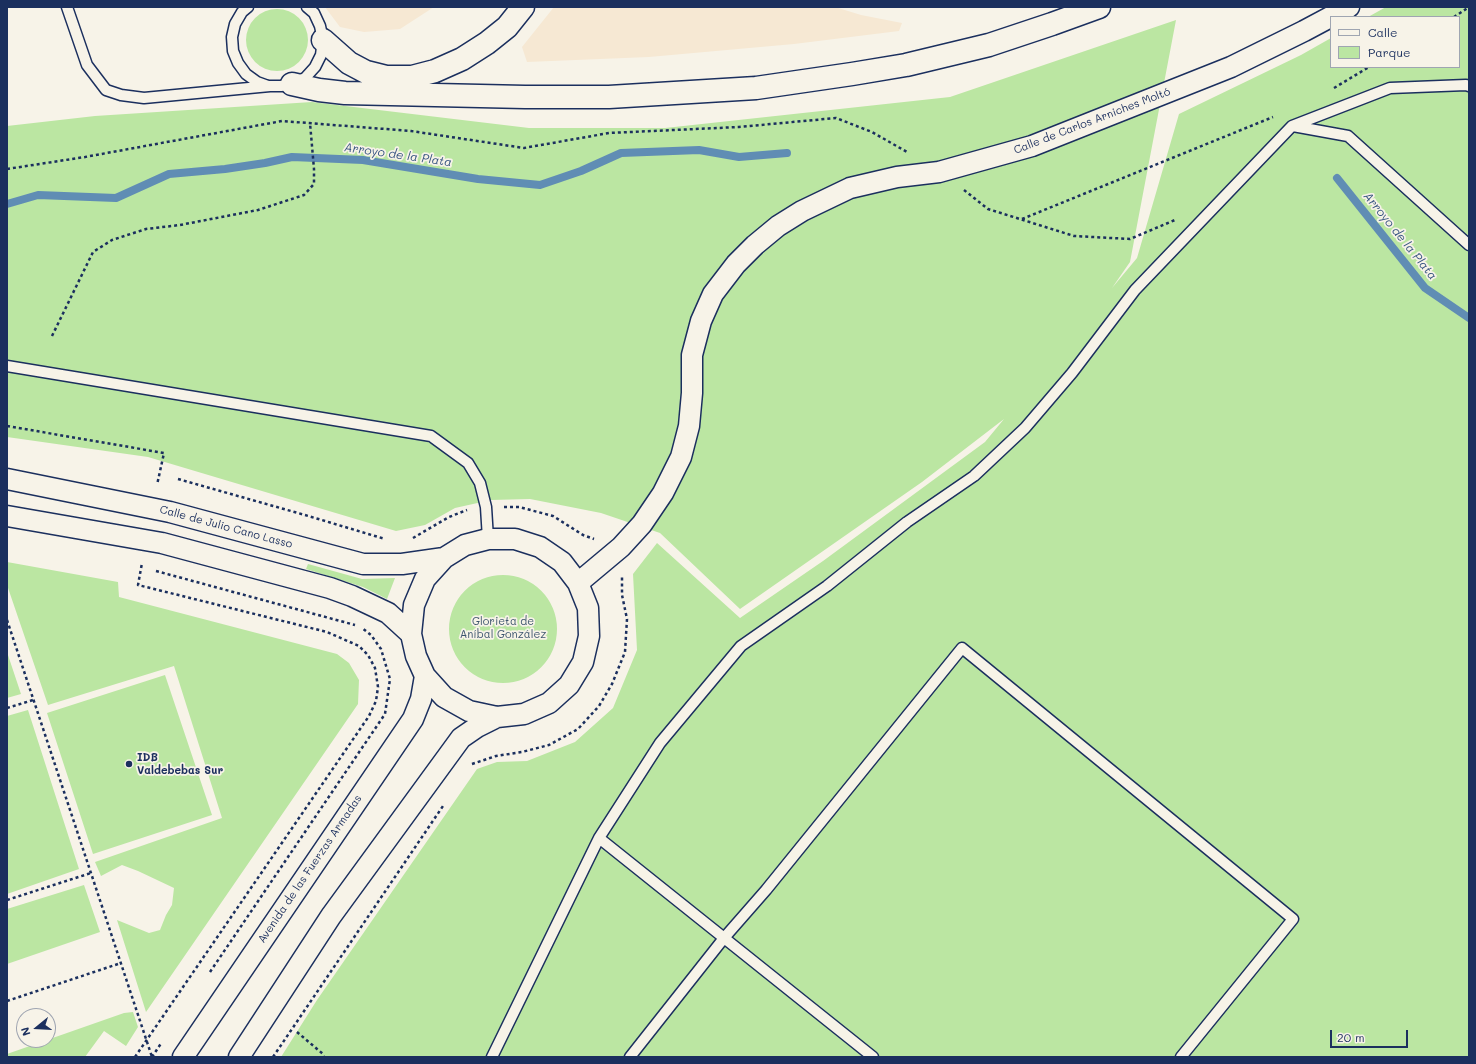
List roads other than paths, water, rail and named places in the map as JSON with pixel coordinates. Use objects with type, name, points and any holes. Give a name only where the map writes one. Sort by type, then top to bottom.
[{"type":"highway","points":[[323,40],[349,63],[366,72],[386,76],[412,77],[435,71],[455,62],[487,43],[507,28],[524,7]]},
{"type":"highway","points":[[292,84],[319,90],[345,93],[525,97],[609,97],[756,88],[906,65],[989,45],[1099,7]]},
{"type":"street","name":"Calle de Carlos Arniches Moltó","points":[[1332,16],[1349,7]]},
{"type":"street","name":"Calle de Carlos Arniches Moltó","points":[[578,583],[620,547],[642,524],[663,493],[681,457],[689,426],[692,393],[692,355],[701,321],[713,294],[736,264],[754,245],[784,222],[802,211],[850,188],[897,177],[939,172],[1032,146],[1231,67],[1330,17]]},
{"type":"street","name":"Calle de Julio Cano Lasso","points":[[7,479],[170,512],[363,564],[402,564],[444,558]]},
{"type":"street","points":[[7,516],[162,543],[330,588],[352,596],[388,613],[411,634]]},
{"type":"street","points":[[488,539],[515,539],[540,547],[562,562],[578,583],[588,608],[590,636],[583,662],[569,685],[549,703],[524,714],[497,717],[469,711],[444,697],[425,676],[416,656],[411,634],[414,605],[425,579],[444,558],[465,545],[488,539]]},
{"type":"street","name":"Avenida de las Fuerzas Armadas","points":[[183,1057],[412,720],[421,699],[425,676]]},
{"type":"street","points":[[239,1057],[331,916],[461,738],[477,727],[497,717]]},
{"type":"lane","points":[[67,7],[87,66],[106,90],[121,95],[144,98],[281,86],[292,84],[305,78],[315,68],[321,55],[323,40],[320,26],[314,13],[307,7]]},
{"type":"lane","points":[[244,9],[235,24],[232,37],[233,51],[238,63],[246,74],[257,82],[270,86]]},
{"type":"lane","points":[[492,1057],[599,838],[660,743],[741,646],[827,586],[907,522],[974,476],[1025,428],[1068,378],[1135,290],[1292,126],[1390,88],[1469,86]]},
{"type":"lane","points":[[1292,126],[1348,136],[1469,245]]},
{"type":"lane","points":[[7,366],[431,436],[468,463],[480,483],[486,507],[488,539]]},
{"type":"lane","points":[[630,1057],[724,938],[766,890],[962,648],[1293,919],[1180,1057]]},
{"type":"lane","points":[[599,838],[873,1057]]},
{"type":"waterway","name":"Arroyo de la Plata","points":[[7,204],[38,195],[116,198],[169,174],[225,169],[292,157],[363,160],[478,179],[540,185],[581,171],[621,153],[699,150],[739,157],[787,153]]},
{"type":"waterway","name":"Arroyo de la Plata","points":[[1337,178],[1425,288],[1469,318]]},
{"type":"place","name":"IDB Valdebebas Sur","points":[[129,764]]},
{"type":"park label","name":"Glorieta de Aníbal González","points":[[503,628]]}]
